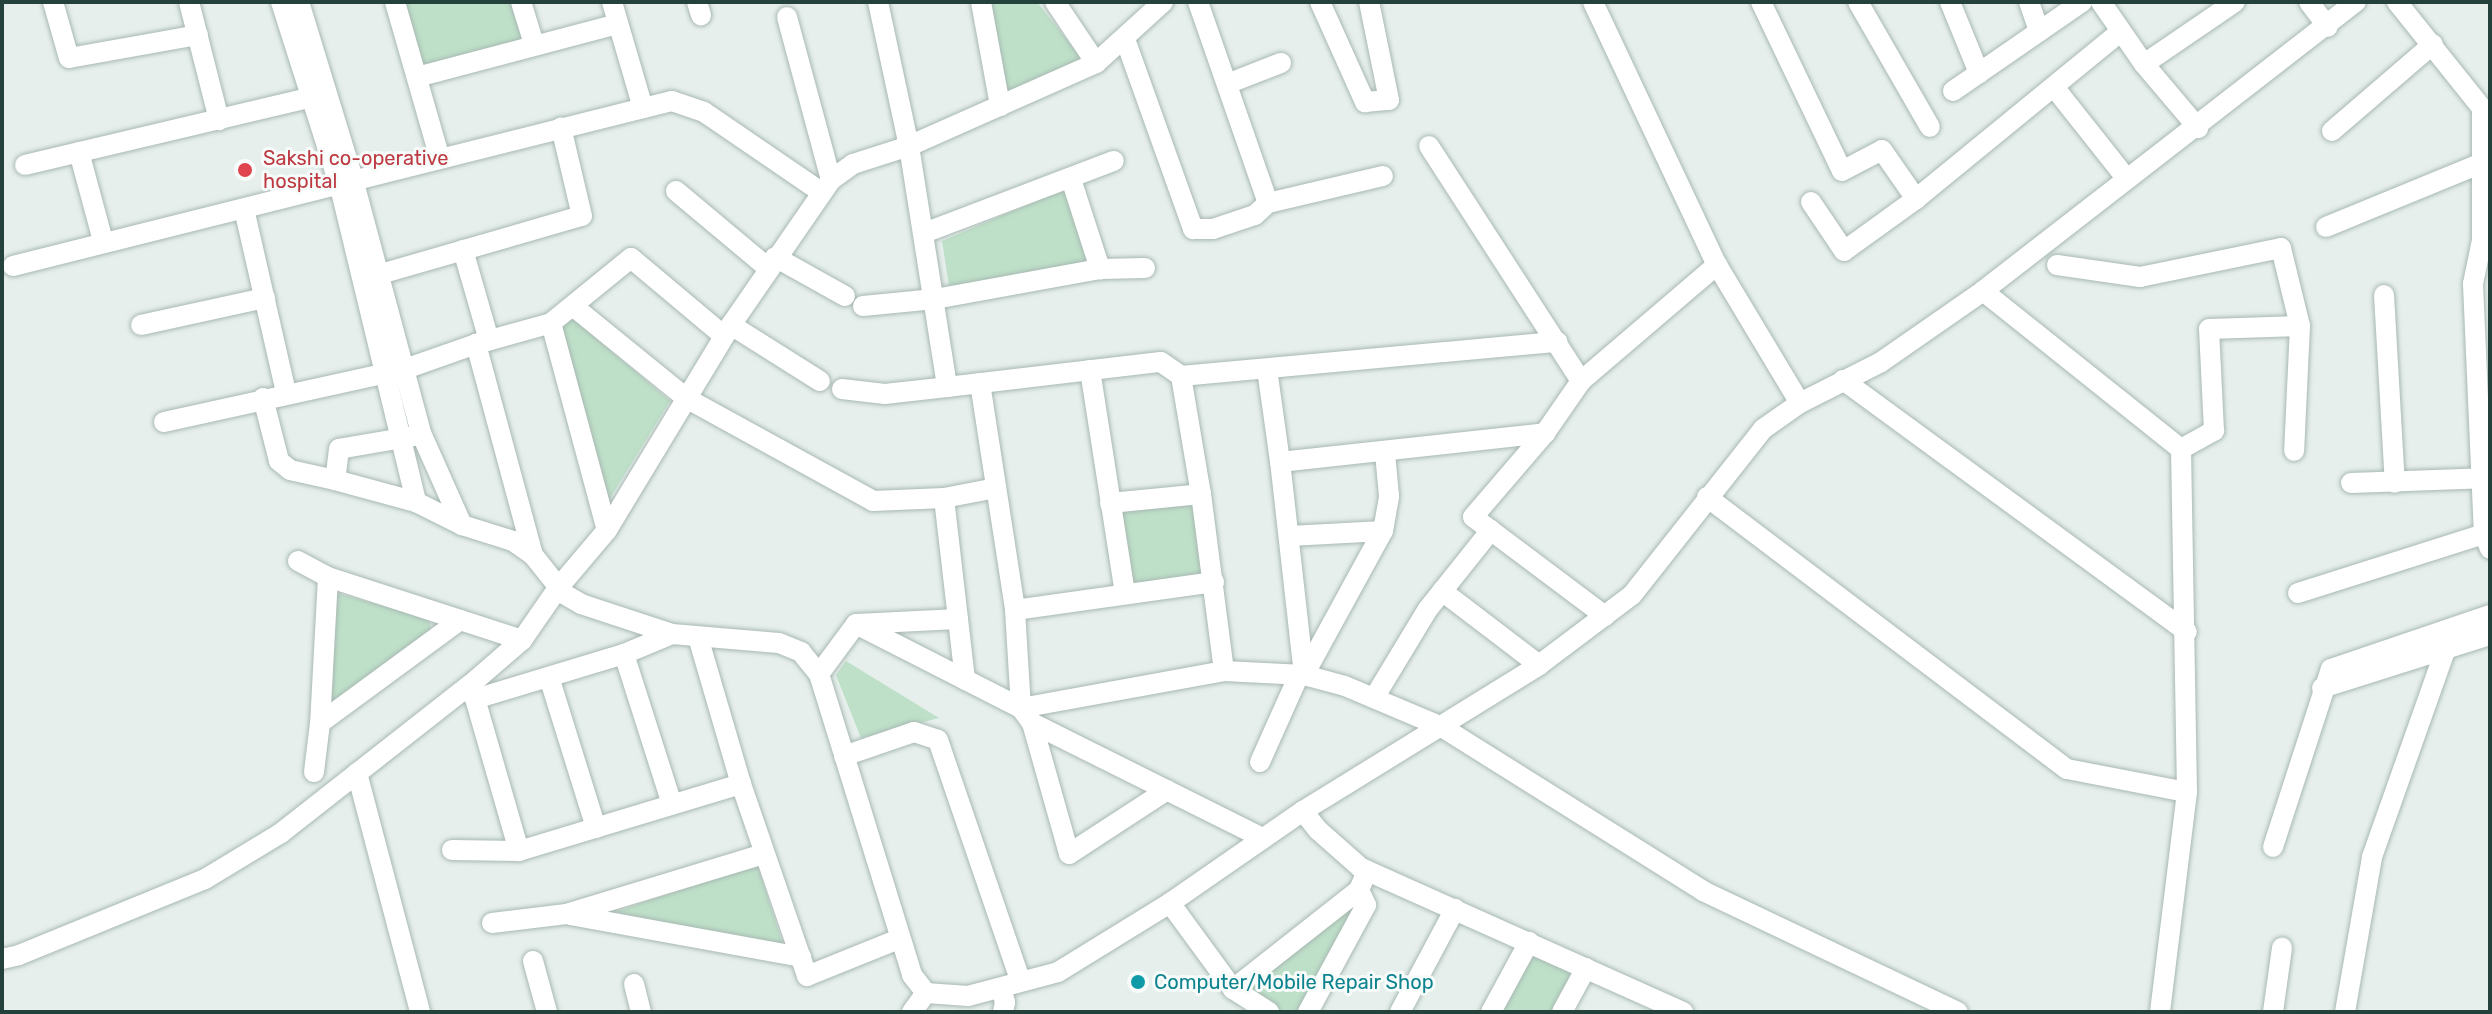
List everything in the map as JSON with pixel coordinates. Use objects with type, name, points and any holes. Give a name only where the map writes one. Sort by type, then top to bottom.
[{"type":"street","points":[[53,2],[69,58],[198,35]]},
{"type":"street","points":[[189,2],[219,120]]},
{"type":"street","points":[[281,2],[317,96],[377,275],[396,370]]},
{"type":"street","points":[[299,2],[317,96]]},
{"type":"street","points":[[395,2],[440,159]]},
{"type":"street","points":[[521,2],[534,44]]},
{"type":"street","points":[[612,2],[643,108]]},
{"type":"street","points":[[878,2],[909,146],[947,387]]},
{"type":"street","points":[[981,2],[1000,106]]},
{"type":"street","points":[[1055,2],[1096,63]]},
{"type":"street","points":[[2,959],[19,955],[205,879],[281,833],[357,773],[472,692],[522,640],[558,588],[607,530],[727,330],[826,186],[853,164],[909,146],[1096,63],[1163,2]]},
{"type":"street","points":[[1198,2],[1268,203]]},
{"type":"street","points":[[1320,2],[1365,102],[1389,100],[1369,2]]},
{"type":"street","points":[[1593,2],[1717,265],[1800,403]]},
{"type":"street","points":[[1761,2],[1842,171],[1882,150],[1916,199]]},
{"type":"street","points":[[1858,2],[1930,127]]},
{"type":"street","points":[[1950,2],[1979,73]]},
{"type":"street","points":[[2029,2],[2039,31]]},
{"type":"street","points":[[1953,91],[2082,2]]},
{"type":"street","points":[[2101,2],[2144,64],[2198,128]]},
{"type":"street","points":[[2144,64],[2235,2]]},
{"type":"street","points":[[2309,2],[2328,27]]},
{"type":"street","points":[[263,398],[279,461],[290,470],[416,502],[462,525],[513,541],[533,555],[558,588],[581,604],[672,634],[793,646],[819,674],[912,975],[926,993],[968,996],[1058,972],[1170,903],[1303,811],[1539,665],[1632,595],[1763,429],[1800,403],[1881,362],[1983,291],[2198,128],[2356,2]]},
{"type":"street","points":[[2298,593],[2487,541],[2486,478],[2473,284],[2486,238],[2482,108],[2397,2]]},
{"type":"street","points":[[787,17],[826,186]]},
{"type":"street","points":[[417,77],[618,24]]},
{"type":"street","points":[[1811,202],[1844,251],[1916,199],[2120,32]]},
{"type":"street","points":[[1125,39],[1193,229],[1213,229],[1255,215],[1268,203],[1383,176]]},
{"type":"street","points":[[2332,131],[2433,44]]},
{"type":"street","points":[[1227,84],[1281,63]]},
{"type":"street","points":[[2054,87],[2127,179]]},
{"type":"street","points":[[25,165],[317,96]]},
{"type":"street","points":[[13,266],[672,101],[692,105],[826,186]]},
{"type":"street","points":[[377,275],[582,216],[561,127]]},
{"type":"street","points":[[1429,146],[1581,381]]},
{"type":"street","points":[[79,152],[103,241]]},
{"type":"street","points":[[924,233],[1114,161]]},
{"type":"street","points":[[2326,227],[2482,163]]},
{"type":"street","points":[[1071,179],[1100,269]]},
{"type":"street","points":[[346,183],[412,436],[416,502]]},
{"type":"street","points":[[676,191],[771,263],[854,301],[935,299],[1100,269],[1145,268]]},
{"type":"street","points":[[244,209],[286,393]]},
{"type":"street","points":[[2057,265],[2140,277],[2281,248],[2300,326],[2294,451]]},
{"type":"street","points":[[463,250],[533,555]]},
{"type":"street","points":[[164,422],[396,370],[551,323],[631,258],[727,330],[820,381]]},
{"type":"street","points":[[1605,616],[1473,517],[1545,433],[1581,381],[1717,265]]},
{"type":"street","points":[[1983,291],[2181,449],[2187,632],[2187,792],[2160,1012]]},
{"type":"street","points":[[2384,295],[2395,483]]},
{"type":"street","points":[[141,325],[265,298]]},
{"type":"street","points":[[574,307],[686,398],[873,501],[944,498],[996,488]]},
{"type":"street","points":[[551,323],[607,530]]},
{"type":"street","points":[[2181,449],[2214,431],[2209,329],[2300,326]]},
{"type":"street","points":[[842,389],[885,394],[1161,362],[1181,376],[1557,342]]},
{"type":"street","points":[[1267,369],[1290,536],[1302,675]]},
{"type":"street","points":[[1090,370],[1125,593]]},
{"type":"street","points":[[1181,376],[1214,582],[1224,671]]},
{"type":"street","points":[[1843,380],[2187,632]]},
{"type":"street","points":[[980,383],[1015,610],[1026,716],[1069,854],[1167,790]]},
{"type":"street","points":[[1280,462],[1385,453],[1545,433]]},
{"type":"street","points":[[335,480],[339,449],[412,436]]},
{"type":"street","points":[[412,436],[462,525]]},
{"type":"street","points":[[1260,762],[1302,675],[1383,531],[1389,496],[1385,453]]},
{"type":"street","points":[[2351,483],[2486,478]]},
{"type":"street","points":[[1110,503],[1201,494]]},
{"type":"street","points":[[1707,497],[2067,769],[2187,792]]},
{"type":"street","points":[[944,498],[965,680]]},
{"type":"street","points":[[1374,698],[1442,591],[1491,530]]},
{"type":"street","points":[[1290,536],[1383,531]]},
{"type":"street","points":[[298,561],[328,577],[522,640]]},
{"type":"street","points":[[314,772],[320,723],[328,577]]},
{"type":"street","points":[[1015,610],[1214,582]]},
{"type":"street","points":[[1442,591],[1539,665]]},
{"type":"street","points":[[2273,847],[2322,688],[2331,669],[2490,615]]},
{"type":"street","points":[[856,624],[958,619]]},
{"type":"street","points":[[320,723],[460,620]]},
{"type":"street","points":[[819,674],[856,624]]},
{"type":"street","points":[[856,624],[1263,838]]},
{"type":"street","points":[[472,692],[549,677],[624,654],[672,634]]},
{"type":"street","points":[[2322,688],[2490,635]]},
{"type":"street","points":[[698,637],[741,784],[807,976],[899,939]]},
{"type":"street","points":[[2345,1012],[2372,857],[2445,651]]},
{"type":"street","points":[[624,654],[672,804]]},
{"type":"street","points":[[1026,716],[1224,671],[1302,675],[1374,698],[1442,727],[1703,891],[1958,1012]]},
{"type":"street","points":[[549,677],[596,828]]},
{"type":"street","points":[[472,692],[519,851]]},
{"type":"street","points":[[844,756],[914,732],[938,740],[1011,984],[1003,1012]]},
{"type":"street","points":[[357,773],[420,1012]]},
{"type":"street","points":[[452,850],[519,851],[741,784]]},
{"type":"street","points":[[1303,811],[1363,880],[1455,909],[1586,968],[1654,1006],[1683,1012]]},
{"type":"street","points":[[492,923],[566,914],[764,854]]},
{"type":"street","points":[[1233,989],[1363,880]]},
{"type":"street","points":[[1308,1012],[1366,905],[1363,880]]},
{"type":"street","points":[[1170,903],[1233,989],[1269,1012]]},
{"type":"street","points":[[1400,1012],[1455,909]]},
{"type":"street","points":[[566,914],[801,957]]},
{"type":"street","points":[[1491,1012],[1529,942]]},
{"type":"street","points":[[2273,1012],[2282,948]]},
{"type":"street","points":[[533,961],[547,1012]]},
{"type":"street","points":[[1562,1012],[1586,968]]},
{"type":"street","points":[[634,984],[641,1012]]},
{"type":"street","points":[[912,1012],[926,993]]},
{"type":"green space","points":[[405,2],[515,2],[527,40],[424,68]]},
{"type":"green space","points":[[991,2],[1037,2],[1083,60],[1008,95]]},
{"type":"green space","points":[[1065,189],[1088,265],[949,286],[942,241]]},
{"type":"green space","points":[[572,318],[670,401],[607,503],[558,326]]},
{"type":"green space","points":[[1193,503],[1202,575],[1127,585],[1119,512]]},
{"type":"green space","points":[[336,593],[430,619],[431,634],[332,706],[327,703]]},
{"type":"green space","points":[[846,661],[939,718],[861,738],[836,675]]},
{"type":"green space","points":[[757,864],[784,948],[615,912]]},
{"type":"green space","points":[[1358,903],[1297,1012],[1282,1012],[1246,990]]},
{"type":"green space","points":[[1533,950],[1576,972],[1555,1012],[1499,1012]]},
{"type":"place","name":"Sakshi co-operative hospital","points":[[245,170]]},
{"type":"place","name":"Computer/Mobile Repair Shop","points":[[1138,982]]}]
